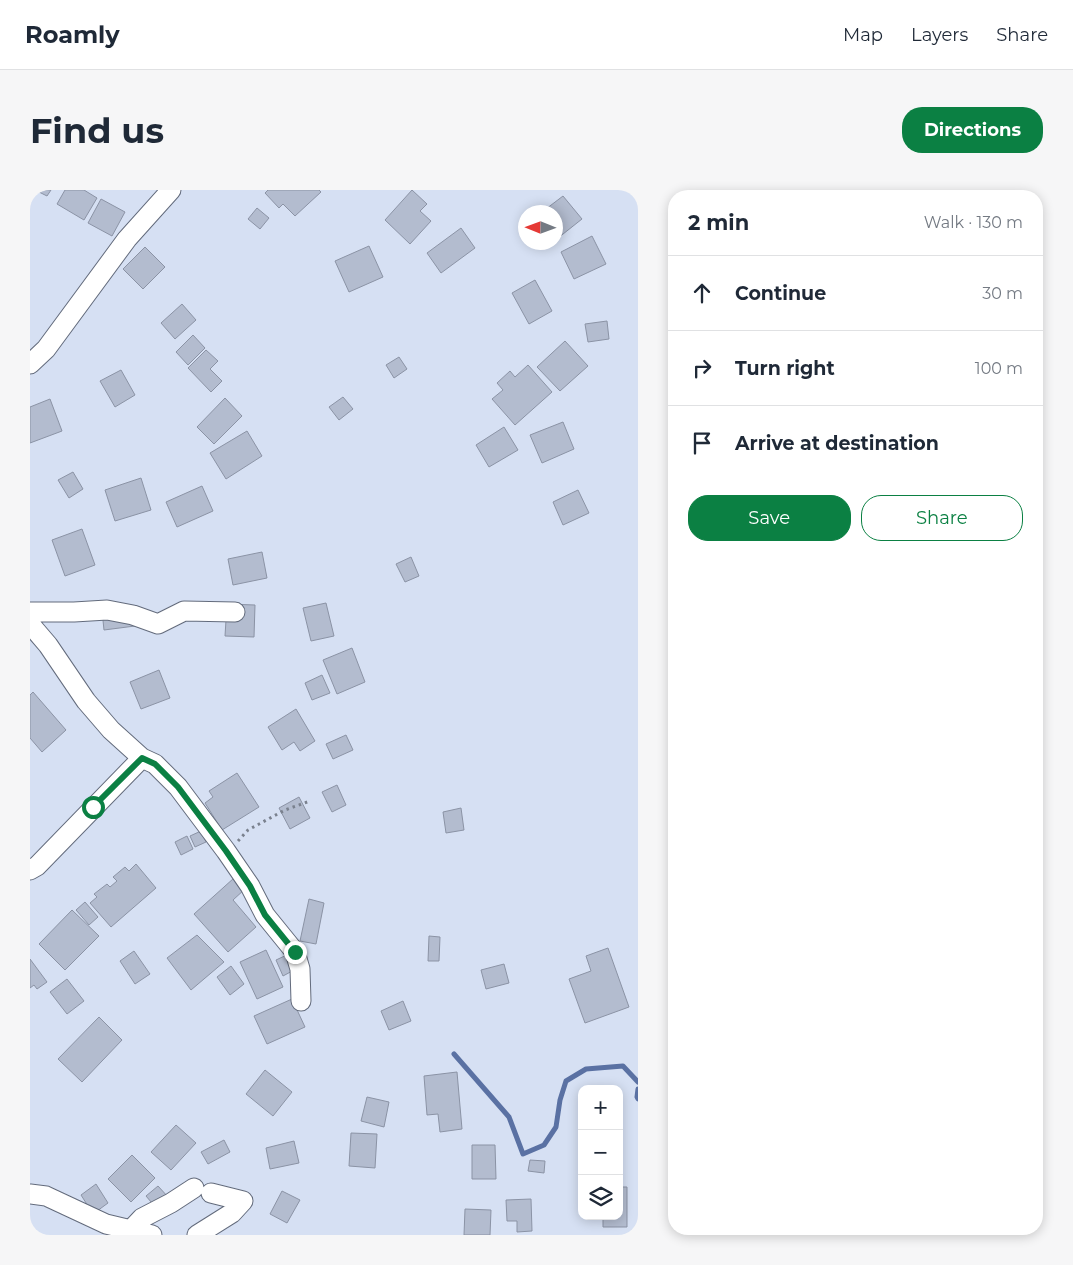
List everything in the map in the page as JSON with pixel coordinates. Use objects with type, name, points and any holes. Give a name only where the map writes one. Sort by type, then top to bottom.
[{"type":"street","points":[[30,364],[46,349],[127,239],[171,190]]},
{"type":"street","points":[[30,612],[107,610],[133,615],[158,624],[184,611],[235,612]]},
{"type":"street","points":[[30,624],[48,646],[86,701],[111,730],[142,758],[155,764],[178,787],[226,851],[250,886],[265,915],[295,952],[300,968],[301,1001]]},
{"type":"street","points":[[30,870],[37,866],[142,758]]},
{"type":"street","points":[[128,1232],[142,1218],[171,1203],[203,1190],[243,1201],[232,1213],[197,1235]]},
{"type":"street","points":[[30,1194],[46,1196],[107,1229],[152,1235]]},
{"type":"path","points":[[226,851],[248,830],[285,810],[310,800]]},
{"type":"building","points":[[35,190],[51,190],[47,196]]},
{"type":"building","points":[[65,190],[84,190],[97,198],[84,220],[57,204]]},
{"type":"building","points":[[268,190],[319,190],[321,192],[295,216],[283,204],[279,208],[265,193]]},
{"type":"building","points":[[412,190],[427,204],[420,211],[431,221],[410,244],[385,220]]},
{"type":"building","points":[[563,196],[582,219],[563,234],[563,205],[551,205]]},
{"type":"building","points":[[101,199],[125,212],[112,236],[88,223]]},
{"type":"building","points":[[257,208],[269,218],[260,229],[248,219]]},
{"type":"building","points":[[461,228],[475,248],[441,273],[427,253]]},
{"type":"building","points":[[592,236],[606,264],[574,279],[561,252]]},
{"type":"building","points":[[369,246],[383,277],[349,292],[335,261]]},
{"type":"building","points":[[145,247],[165,267],[143,289],[123,269]]},
{"type":"building","points":[[535,280],[552,311],[529,324],[512,293]]},
{"type":"building","points":[[182,304],[196,320],[175,339],[161,323]]},
{"type":"building","points":[[607,321],[609,339],[588,342],[585,324]]},
{"type":"building","points":[[193,335],[205,348],[188,365],[176,352]]},
{"type":"building","points":[[565,341],[588,366],[560,391],[537,367]]},
{"type":"building","points":[[206,350],[218,361],[210,369],[222,381],[211,392],[188,368]]},
{"type":"building","points":[[399,357],[407,369],[394,378],[386,365]]},
{"type":"building","points":[[528,365],[552,392],[515,425],[492,399],[503,390],[497,383],[510,371],[515,377]]},
{"type":"building","points":[[121,370],[135,395],[115,407],[100,381]]},
{"type":"building","points":[[343,397],[353,409],[339,420],[329,407]]},
{"type":"building","points":[[225,398],[242,416],[214,444],[197,427]]},
{"type":"building","points":[[50,399],[62,431],[30,443],[30,407]]},
{"type":"building","points":[[563,422],[574,449],[542,463],[530,435]]},
{"type":"building","points":[[504,427],[518,450],[489,467],[476,445]]},
{"type":"building","points":[[247,431],[262,456],[226,479],[210,453]]},
{"type":"building","points":[[73,472],[83,489],[69,498],[58,480]]},
{"type":"building","points":[[141,478],[151,510],[115,521],[105,490]]},
{"type":"building","points":[[202,486],[213,511],[177,527],[166,502]]},
{"type":"building","points":[[578,490],[589,513],[563,525],[553,502]]},
{"type":"building","points":[[82,529],[95,565],[65,576],[52,540]]},
{"type":"building","points":[[262,552],[267,578],[233,585],[228,559]]},
{"type":"building","points":[[411,557],[419,576],[405,582],[396,564]]},
{"type":"building","points":[[326,603],[334,636],[311,641],[303,608]]},
{"type":"building","points":[[227,604],[255,605],[254,637],[225,636]]},
{"type":"building","points":[[133,607],[135,626],[104,630],[102,611]]},
{"type":"building","points":[[352,648],[365,682],[337,694],[323,660]]},
{"type":"building","points":[[159,670],[170,698],[141,709],[130,682]]},
{"type":"building","points":[[322,675],[330,693],[312,700],[305,683]]},
{"type":"building","points":[[33,692],[66,730],[42,752],[30,738],[30,695]]},
{"type":"building","points":[[296,709],[315,741],[300,751],[294,742],[282,750],[268,727]]},
{"type":"building","points":[[346,735],[353,750],[333,759],[326,744]]},
{"type":"building","points":[[237,773],[259,807],[222,830],[205,803],[213,797],[209,791]]},
{"type":"building","points":[[337,785],[346,805],[332,812],[322,792]]},
{"type":"building","points":[[299,797],[310,818],[290,829],[279,808]]},
{"type":"building","points":[[461,808],[464,830],[446,833],[443,812]]},
{"type":"building","points":[[201,831],[206,842],[195,847],[190,836]]},
{"type":"building","points":[[187,836],[193,849],[181,855],[175,842]]},
{"type":"building","points":[[136,864],[156,888],[111,927],[90,903],[97,897],[94,894],[107,884],[110,887],[117,881],[113,877],[125,867],[129,871]]},
{"type":"building","points":[[234,878],[245,889],[233,900],[256,927],[228,952],[194,914]]},
{"type":"building","points":[[309,899],[324,903],[316,944],[300,941]]},
{"type":"building","points":[[85,902],[98,917],[89,925],[76,910]]},
{"type":"building","points":[[72,910],[99,936],[65,970],[39,944]]},
{"type":"building","points":[[197,935],[224,962],[191,990],[167,958]]},
{"type":"building","points":[[429,936],[440,937],[439,961],[428,961]]},
{"type":"building","points":[[608,948],[629,1007],[585,1023],[569,979],[591,971],[586,956]]},
{"type":"building","points":[[266,950],[283,987],[257,999],[240,962]]},
{"type":"building","points":[[134,951],[150,974],[135,984],[120,961]]},
{"type":"building","points":[[289,954],[296,969],[283,976],[276,960]]},
{"type":"building","points":[[30,959],[47,982],[37,989],[34,985],[30,988]]},
{"type":"building","points":[[504,964],[509,983],[486,989],[481,970]]},
{"type":"building","points":[[231,966],[244,984],[230,995],[217,977]]},
{"type":"building","points":[[67,979],[84,1001],[67,1014],[50,992]]},
{"type":"building","points":[[292,999],[305,1027],[267,1044],[254,1016]]},
{"type":"building","points":[[403,1001],[411,1021],[389,1030],[381,1011]]},
{"type":"building","points":[[99,1017],[122,1040],[82,1082],[58,1059]]},
{"type":"building","points":[[265,1070],[292,1092],[273,1116],[246,1094]]},
{"type":"building","points":[[457,1072],[462,1129],[440,1132],[438,1114],[427,1115],[424,1076]]},
{"type":"building","points":[[367,1097],[389,1102],[384,1127],[361,1121]]},
{"type":"building","points":[[176,1125],[196,1143],[171,1170],[151,1152]]},
{"type":"building","points":[[351,1133],[377,1134],[375,1168],[349,1166]]},
{"type":"building","points":[[224,1140],[230,1152],[208,1164],[201,1152]]},
{"type":"building","points":[[294,1141],[299,1163],[270,1169],[266,1148]]},
{"type":"building","points":[[472,1145],[495,1145],[496,1179],[472,1179]]},
{"type":"building","points":[[132,1155],[155,1178],[131,1202],[108,1179]]},
{"type":"building","points":[[530,1160],[545,1161],[544,1173],[528,1171]]},
{"type":"building","points":[[96,1184],[108,1203],[93,1214],[81,1195]]},
{"type":"building","points":[[158,1186],[169,1198],[157,1209],[146,1196]]},
{"type":"building","points":[[623,1187],[627,1187],[627,1227],[603,1227],[603,1220],[623,1220]]},
{"type":"building","points":[[282,1191],[300,1200],[287,1223],[270,1214]]},
{"type":"building","points":[[531,1199],[532,1231],[517,1232],[517,1221],[507,1221],[506,1200]]},
{"type":"building","points":[[465,1209],[491,1210],[490,1235],[464,1235]]},
{"type":"waterway","points":[[454,1054],[509,1117],[523,1154],[544,1145],[556,1127],[560,1100],[566,1081],[586,1069],[623,1066],[638,1082]]},
{"type":"waterway","points":[[638,1089],[638,1099]]},
{"type":"route","points":[[93,807],[142,758],[155,764],[178,787],[226,851],[250,886],[265,915],[295,952]]}]
